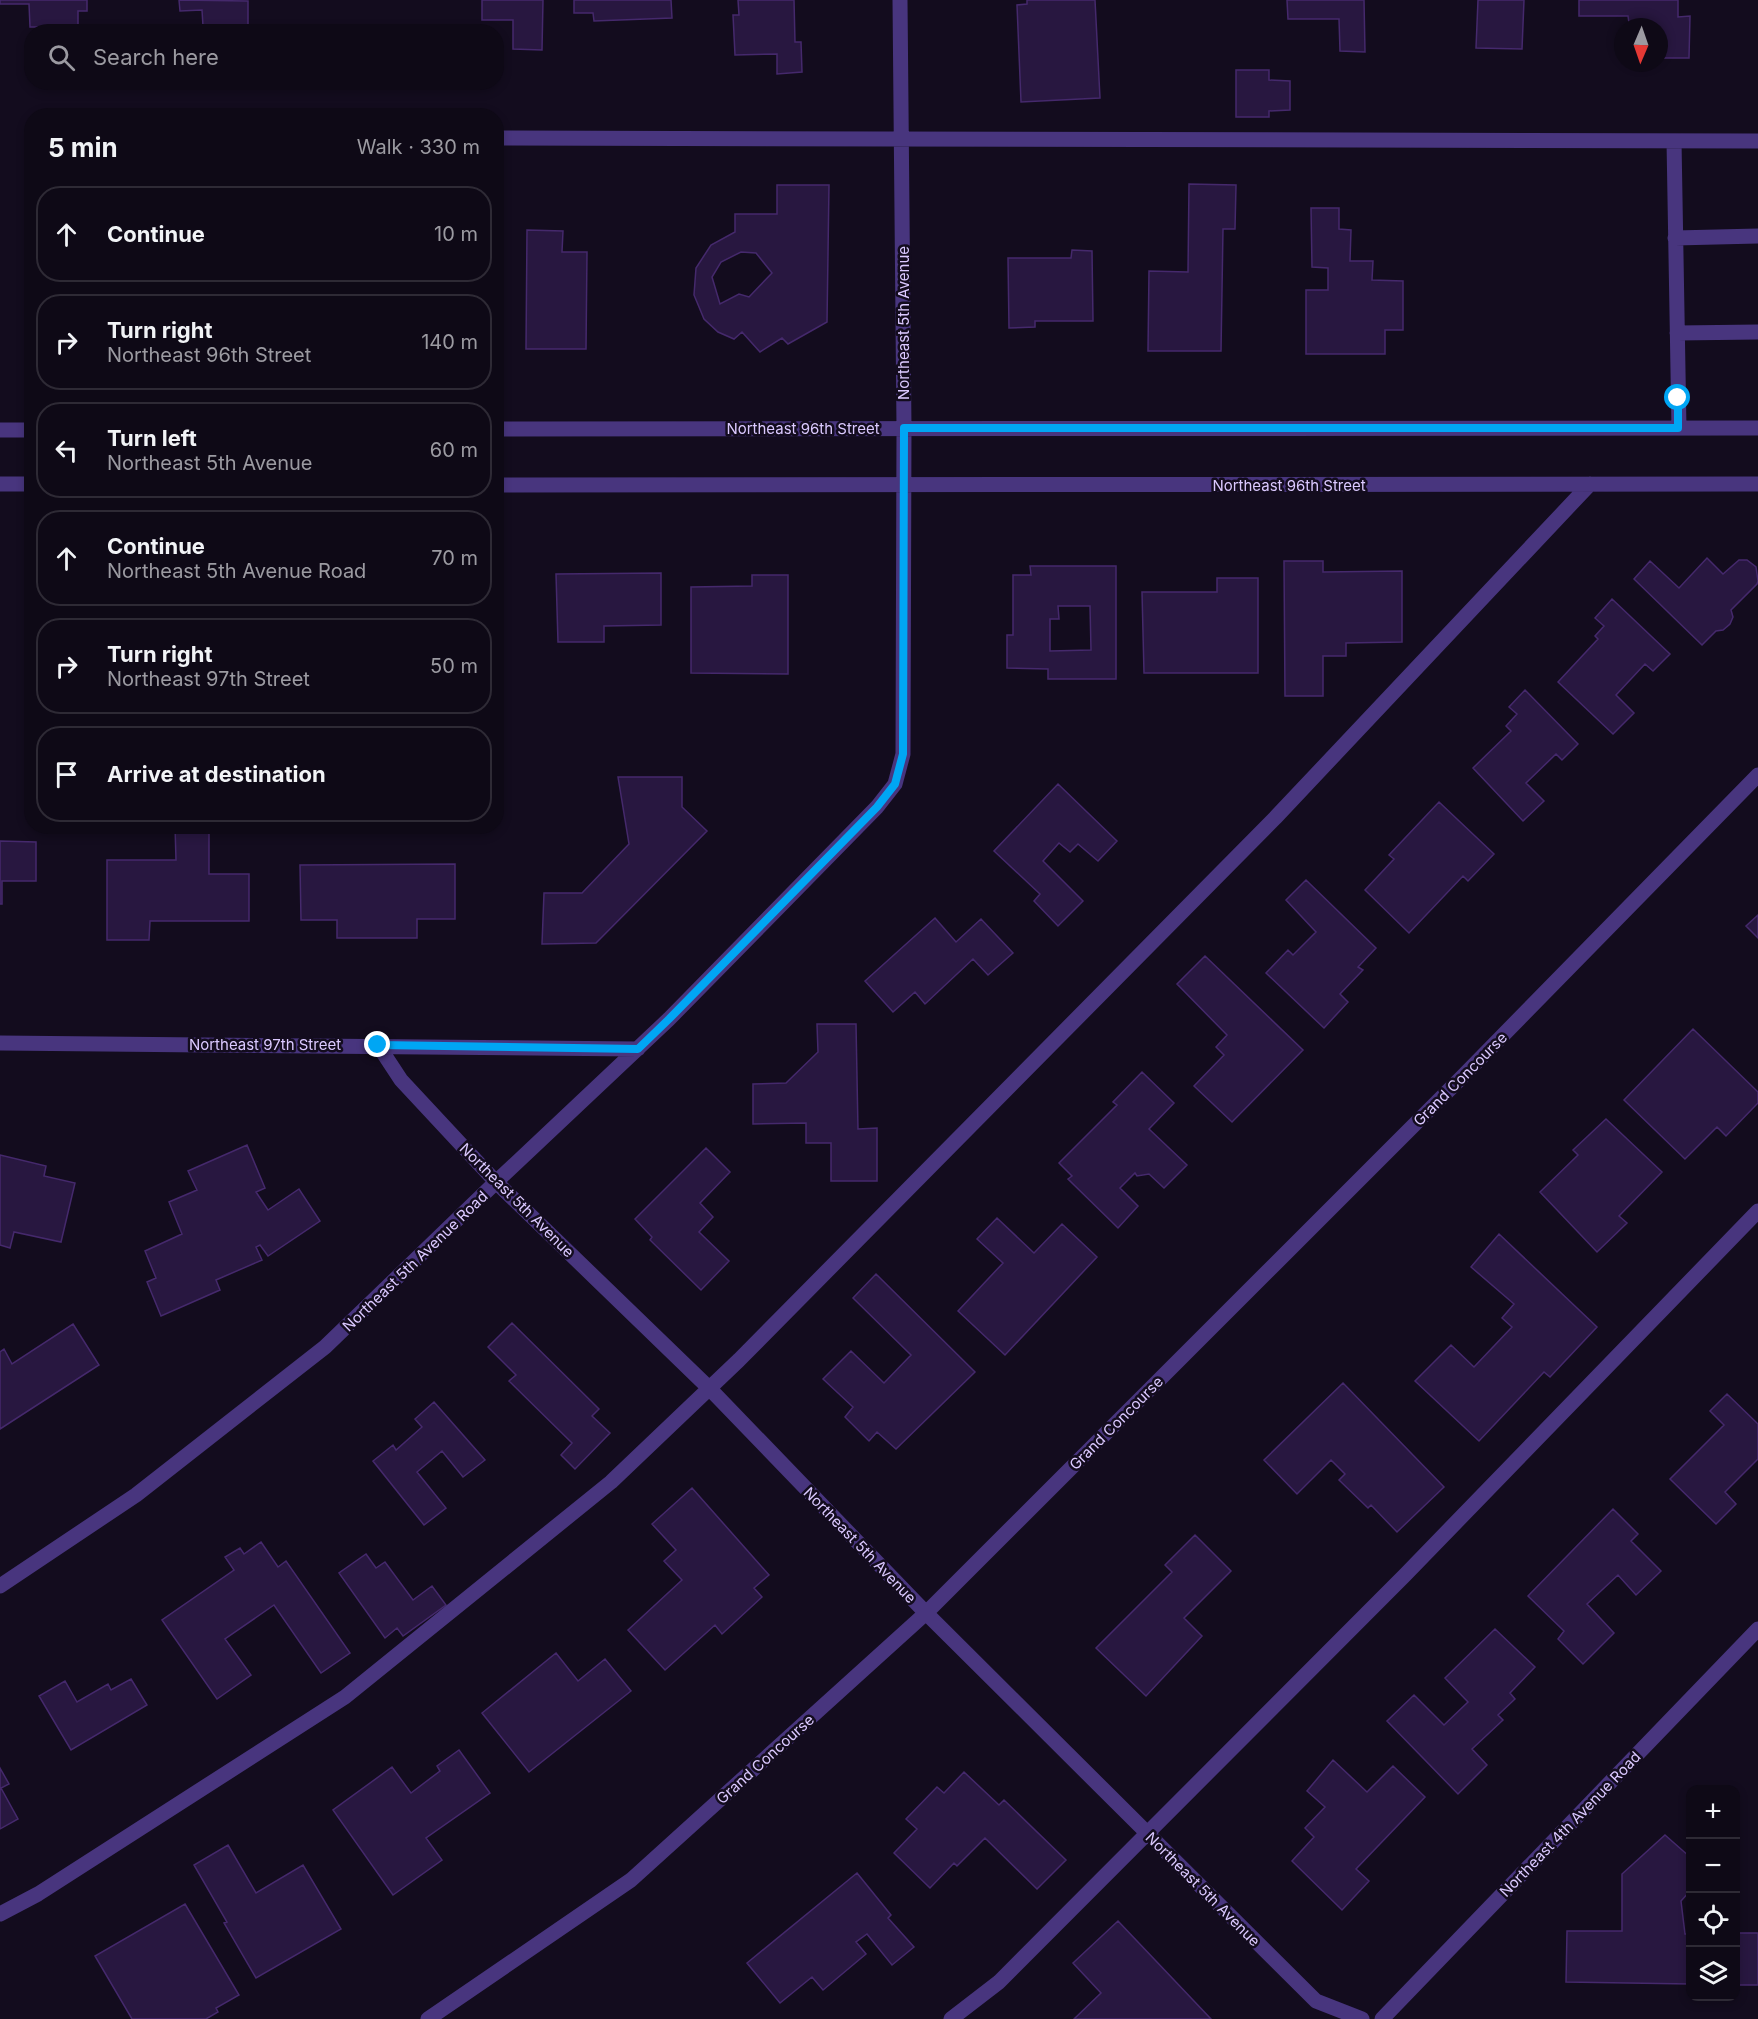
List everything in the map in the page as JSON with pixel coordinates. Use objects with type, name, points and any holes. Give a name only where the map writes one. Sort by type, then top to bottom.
[{"type":"street","name":"Northeast 5th Avenue","points":[[900,0],[904,428],[903,754]]},
{"type":"street","points":[[504,138],[1758,141]]},
{"type":"street","points":[[1674,141],[1678,428]]},
{"type":"street","points":[[1675,238],[1758,236]]},
{"type":"street","points":[[1677,333],[1758,332]]},
{"type":"street","name":"Northeast 96th Street","points":[[504,429],[1758,428]]},
{"type":"street","points":[[0,430],[24,430]]},
{"type":"street","points":[[0,484],[24,484]]},
{"type":"street","points":[[0,1914],[38,1894],[345,1697],[611,1482],[710,1389],[1275,818],[1590,484]]},
{"type":"street","name":"Northeast 96th Street","points":[[504,485],[1758,484]]},
{"type":"street","name":"Northeast 5th Avenue Road","points":[[0,1586],[135,1495],[325,1347],[669,1019],[877,807],[895,784],[903,754]]},
{"type":"street","name":"Grand Concourse","points":[[428,2019],[631,1880],[926,1613],[1462,1077],[1758,774]]},
{"type":"street","name":"Northeast 97th Street","points":[[0,1042],[638,1049]]},
{"type":"street","name":"Northeast 5th Avenue","points":[[378,1045],[401,1080],[496,1182],[710,1389],[926,1613],[1146,1833],[1316,2001],[1362,2019]]},
{"type":"street","points":[[951,2019],[999,1982],[1396,1583],[1758,1211]]},
{"type":"street","name":"Northeast 4th Avenue Road","points":[[1382,2019],[1758,1629]]},
{"type":"building","points":[[0,0],[87,0],[87,11],[78,11],[78,24],[30,24],[29,4],[0,4]]},
{"type":"building","points":[[179,0],[248,1],[248,24],[203,24],[202,10],[180,11]]},
{"type":"building","points":[[482,0],[543,0],[542,50],[513,49],[513,20],[482,20]]},
{"type":"building","points":[[574,0],[671,0],[672,18],[594,21],[593,13],[574,13]]},
{"type":"building","points":[[738,0],[794,0],[795,42],[801,42],[802,72],[777,74],[777,54],[735,55],[733,15],[739,15]]},
{"type":"building","points":[[1027,0],[1095,0],[1100,98],[1021,102],[1017,5],[1027,4]]},
{"type":"building","points":[[1287,0],[1364,0],[1365,52],[1340,51],[1339,19],[1288,19]]},
{"type":"building","points":[[1478,0],[1524,0],[1522,49],[1476,48]]},
{"type":"building","points":[[1579,0],[1678,0],[1678,17],[1690,16],[1689,58],[1668,58],[1668,18],[1579,16]]},
{"type":"building","points":[[1236,70],[1269,70],[1269,80],[1290,81],[1290,110],[1269,111],[1269,117],[1236,117]]},
{"type":"building","points":[[1189,184],[1236,185],[1235,229],[1223,229],[1221,351],[1148,351],[1149,271],[1188,272]]},
{"type":"building","points":[[777,185],[829,185],[827,322],[788,344],[782,338],[760,352],[742,332],[734,339],[718,332],[704,319],[694,295],[696,268],[711,245],[735,232],[735,214],[777,214]],"holes":[[[741,252],[756,253],[772,273],[749,297],[739,294],[720,304],[712,277],[721,262]]]},
{"type":"building","points":[[1311,208],[1339,208],[1339,229],[1351,230],[1350,261],[1373,261],[1372,280],[1403,281],[1403,330],[1385,330],[1385,354],[1306,354],[1306,290],[1328,290],[1328,268],[1312,267]]},
{"type":"building","points":[[527,230],[563,231],[562,252],[587,252],[586,349],[526,349]]},
{"type":"building","points":[[1072,250],[1092,251],[1093,321],[1035,321],[1035,327],[1009,328],[1008,258],[1071,258]]},
{"type":"building","points":[[1707,558],[1723,574],[1739,560],[1747,560],[1756,567],[1758,581],[1731,610],[1733,617],[1730,624],[1723,630],[1716,631],[1702,645],[1634,579],[1650,561],[1679,588]]},
{"type":"building","points":[[1284,561],[1323,561],[1323,572],[1402,571],[1402,642],[1346,643],[1346,656],[1323,656],[1323,696],[1285,696]]},
{"type":"building","points":[[1030,566],[1116,566],[1116,679],[1048,679],[1048,669],[1007,668],[1007,635],[1013,635],[1013,575],[1031,575]],"holes":[[[1058,606],[1090,606],[1091,650],[1050,651],[1050,619],[1059,619]]]},
{"type":"building","points":[[661,573],[661,625],[604,626],[604,642],[558,642],[556,574]]},
{"type":"building","points":[[752,575],[788,575],[788,674],[691,673],[691,587],[752,586]]},
{"type":"building","points":[[1217,578],[1258,578],[1258,673],[1144,673],[1142,592],[1217,592]]},
{"type":"building","points":[[1612,599],[1670,654],[1653,671],[1645,664],[1616,695],[1634,713],[1613,734],[1558,682],[1598,639],[1595,636],[1604,626],[1595,618]]},
{"type":"building","points":[[1525,690],[1578,744],[1562,760],[1556,754],[1526,783],[1544,801],[1523,821],[1473,768],[1511,731],[1506,726],[1517,714],[1509,707]]},
{"type":"building","points":[[618,777],[682,777],[682,807],[707,831],[596,943],[542,944],[544,893],[582,893],[629,844]]},
{"type":"building","points":[[1058,784],[1117,841],[1098,861],[1078,844],[1070,852],[1059,843],[1043,861],[1083,901],[1058,926],[1034,901],[1040,894],[994,851]]},
{"type":"building","points":[[1439,802],[1494,854],[1468,881],[1463,876],[1409,933],[1365,890],[1394,859],[1389,855]]},
{"type":"building","points":[[175,834],[209,834],[209,874],[249,874],[249,921],[150,921],[149,940],[107,940],[107,860],[176,860]]},
{"type":"building","points":[[0,841],[36,842],[36,881],[2,881],[2,904],[0,904]]},
{"type":"building","points":[[455,864],[455,919],[417,919],[417,938],[337,938],[337,920],[301,920],[300,865]]},
{"type":"building","points":[[1306,880],[1376,948],[1358,967],[1363,970],[1340,994],[1348,1002],[1324,1028],[1266,973],[1288,950],[1293,955],[1316,932],[1286,900]]},
{"type":"building","points":[[1758,915],[1758,938],[1746,926]]},
{"type":"building","points":[[935,918],[956,942],[981,919],[1013,953],[988,975],[973,959],[925,1004],[915,992],[893,1012],[865,981]]},
{"type":"building","points":[[1205,956],[1303,1050],[1232,1122],[1194,1086],[1224,1055],[1216,1047],[1227,1035],[1177,984]]},
{"type":"building","points":[[817,1024],[856,1024],[858,1129],[877,1128],[877,1181],[831,1181],[831,1143],[806,1143],[806,1123],[753,1124],[753,1084],[786,1083],[818,1052]]},
{"type":"building","points":[[1693,1029],[1758,1092],[1758,1103],[1726,1136],[1717,1127],[1685,1159],[1624,1100]]},
{"type":"building","points":[[1142,1072],[1174,1103],[1149,1129],[1187,1165],[1164,1188],[1149,1174],[1137,1176],[1135,1173],[1120,1188],[1138,1206],[1118,1228],[1068,1179],[1072,1176],[1059,1163],[1117,1105],[1113,1102]]},
{"type":"building","points":[[1606,1119],[1662,1172],[1619,1216],[1627,1223],[1597,1252],[1540,1192],[1578,1155],[1573,1150]]},
{"type":"building","points":[[247,1145],[265,1188],[256,1192],[268,1210],[299,1189],[320,1221],[268,1256],[260,1245],[256,1247],[262,1260],[216,1280],[220,1290],[161,1316],[147,1282],[156,1278],[145,1251],[182,1234],[169,1202],[197,1190],[188,1171]]},
{"type":"building","points":[[706,1148],[730,1172],[700,1203],[713,1217],[699,1232],[729,1261],[701,1290],[650,1240],[652,1237],[635,1219]]},
{"type":"building","points":[[0,1155],[46,1166],[44,1176],[75,1183],[61,1242],[14,1232],[10,1248],[0,1245]]},
{"type":"building","points":[[997,1218],[1034,1253],[1062,1224],[1097,1257],[1005,1355],[958,1311],[1003,1263],[977,1239]]},
{"type":"building","points":[[1499,1234],[1597,1327],[1550,1377],[1544,1372],[1479,1441],[1415,1381],[1451,1345],[1474,1367],[1512,1327],[1502,1318],[1514,1304],[1471,1267]]},
{"type":"building","points":[[876,1274],[975,1372],[896,1449],[877,1432],[869,1441],[845,1417],[853,1407],[823,1379],[851,1351],[884,1383],[911,1355],[853,1298]]},
{"type":"building","points":[[512,1323],[599,1409],[592,1416],[610,1433],[575,1469],[561,1455],[572,1443],[509,1381],[516,1375],[488,1347]]},
{"type":"building","points":[[73,1324],[99,1365],[0,1429],[0,1352],[4,1349],[12,1364]]},
{"type":"building","points":[[1343,1383],[1444,1487],[1397,1532],[1371,1505],[1368,1508],[1339,1480],[1345,1474],[1331,1460],[1297,1494],[1264,1460]]},
{"type":"building","points":[[1727,1394],[1758,1424],[1758,1459],[1725,1492],[1736,1504],[1716,1524],[1670,1479],[1724,1425],[1710,1411]]},
{"type":"building","points":[[434,1402],[485,1460],[463,1477],[442,1451],[417,1472],[446,1508],[424,1525],[373,1461],[393,1445],[396,1450],[422,1427],[415,1419]]},
{"type":"building","points":[[692,1488],[769,1575],[754,1588],[762,1597],[722,1634],[715,1625],[665,1670],[628,1630],[682,1580],[664,1561],[676,1550],[652,1524]]},
{"type":"building","points":[[1613,1509],[1638,1534],[1631,1541],[1661,1571],[1636,1595],[1618,1575],[1587,1604],[1614,1633],[1583,1664],[1558,1639],[1564,1631],[1528,1596]]},
{"type":"building","points":[[1195,1535],[1231,1571],[1184,1618],[1202,1636],[1146,1696],[1096,1648],[1172,1572],[1165,1565]]},
{"type":"building","points":[[261,1542],[278,1567],[286,1561],[350,1653],[321,1673],[274,1605],[225,1639],[251,1675],[217,1699],[162,1620],[234,1570],[225,1557],[240,1548],[244,1554]]},
{"type":"building","points":[[366,1554],[376,1568],[385,1562],[413,1600],[432,1586],[446,1605],[403,1636],[397,1628],[385,1638],[339,1573]]},
{"type":"building","points":[[1495,1629],[1535,1667],[1510,1693],[1515,1699],[1498,1715],[1503,1720],[1472,1749],[1487,1765],[1458,1794],[1387,1721],[1414,1695],[1444,1725],[1468,1702],[1445,1678]]},
{"type":"building","points":[[556,1653],[578,1681],[605,1659],[631,1691],[529,1772],[482,1713]]},
{"type":"building","points":[[131,1679],[147,1705],[71,1750],[39,1696],[65,1681],[77,1702],[108,1684],[111,1690]]},
{"type":"building","points":[[459,1750],[490,1793],[426,1838],[442,1860],[393,1895],[333,1810],[392,1767],[411,1793],[440,1771],[437,1766]]},
{"type":"building","points":[[1333,1760],[1367,1792],[1393,1766],[1425,1797],[1356,1869],[1369,1881],[1342,1910],[1292,1861],[1314,1837],[1305,1828],[1325,1807],[1307,1791]]},
{"type":"building","points":[[0,1768],[9,1784],[1,1788],[18,1819],[0,1829]]},
{"type":"building","points":[[964,1772],[999,1805],[1004,1800],[1066,1860],[1037,1889],[985,1838],[957,1866],[954,1863],[930,1888],[894,1853],[917,1829],[906,1819],[937,1787],[944,1793]]},
{"type":"building","points":[[1665,1835],[1686,1853],[1686,1895],[1681,1901],[1686,1934],[1686,1984],[1566,1982],[1567,1931],[1622,1931],[1622,1874]]},
{"type":"building","points":[[228,1845],[256,1893],[303,1865],[341,1929],[256,1978],[194,1865]]},
{"type":"building","points":[[857,1873],[891,1915],[888,1918],[914,1947],[892,1965],[867,1934],[856,1942],[866,1954],[823,1990],[812,1977],[780,2003],[747,1963]]},
{"type":"building","points":[[185,1904],[239,1995],[216,2008],[218,2012],[206,2019],[132,2019],[95,1956]]},
{"type":"building","points":[[1118,1921],[1211,2019],[1074,2019],[1101,1993],[1073,1963]]},
{"type":"building","points":[[1740,1933],[1758,1933],[1758,1985],[1740,1985]]},
{"type":"route","points":[[378,1045],[638,1049],[877,807],[895,784],[903,754],[904,428],[1678,428],[1678,398]]}]
